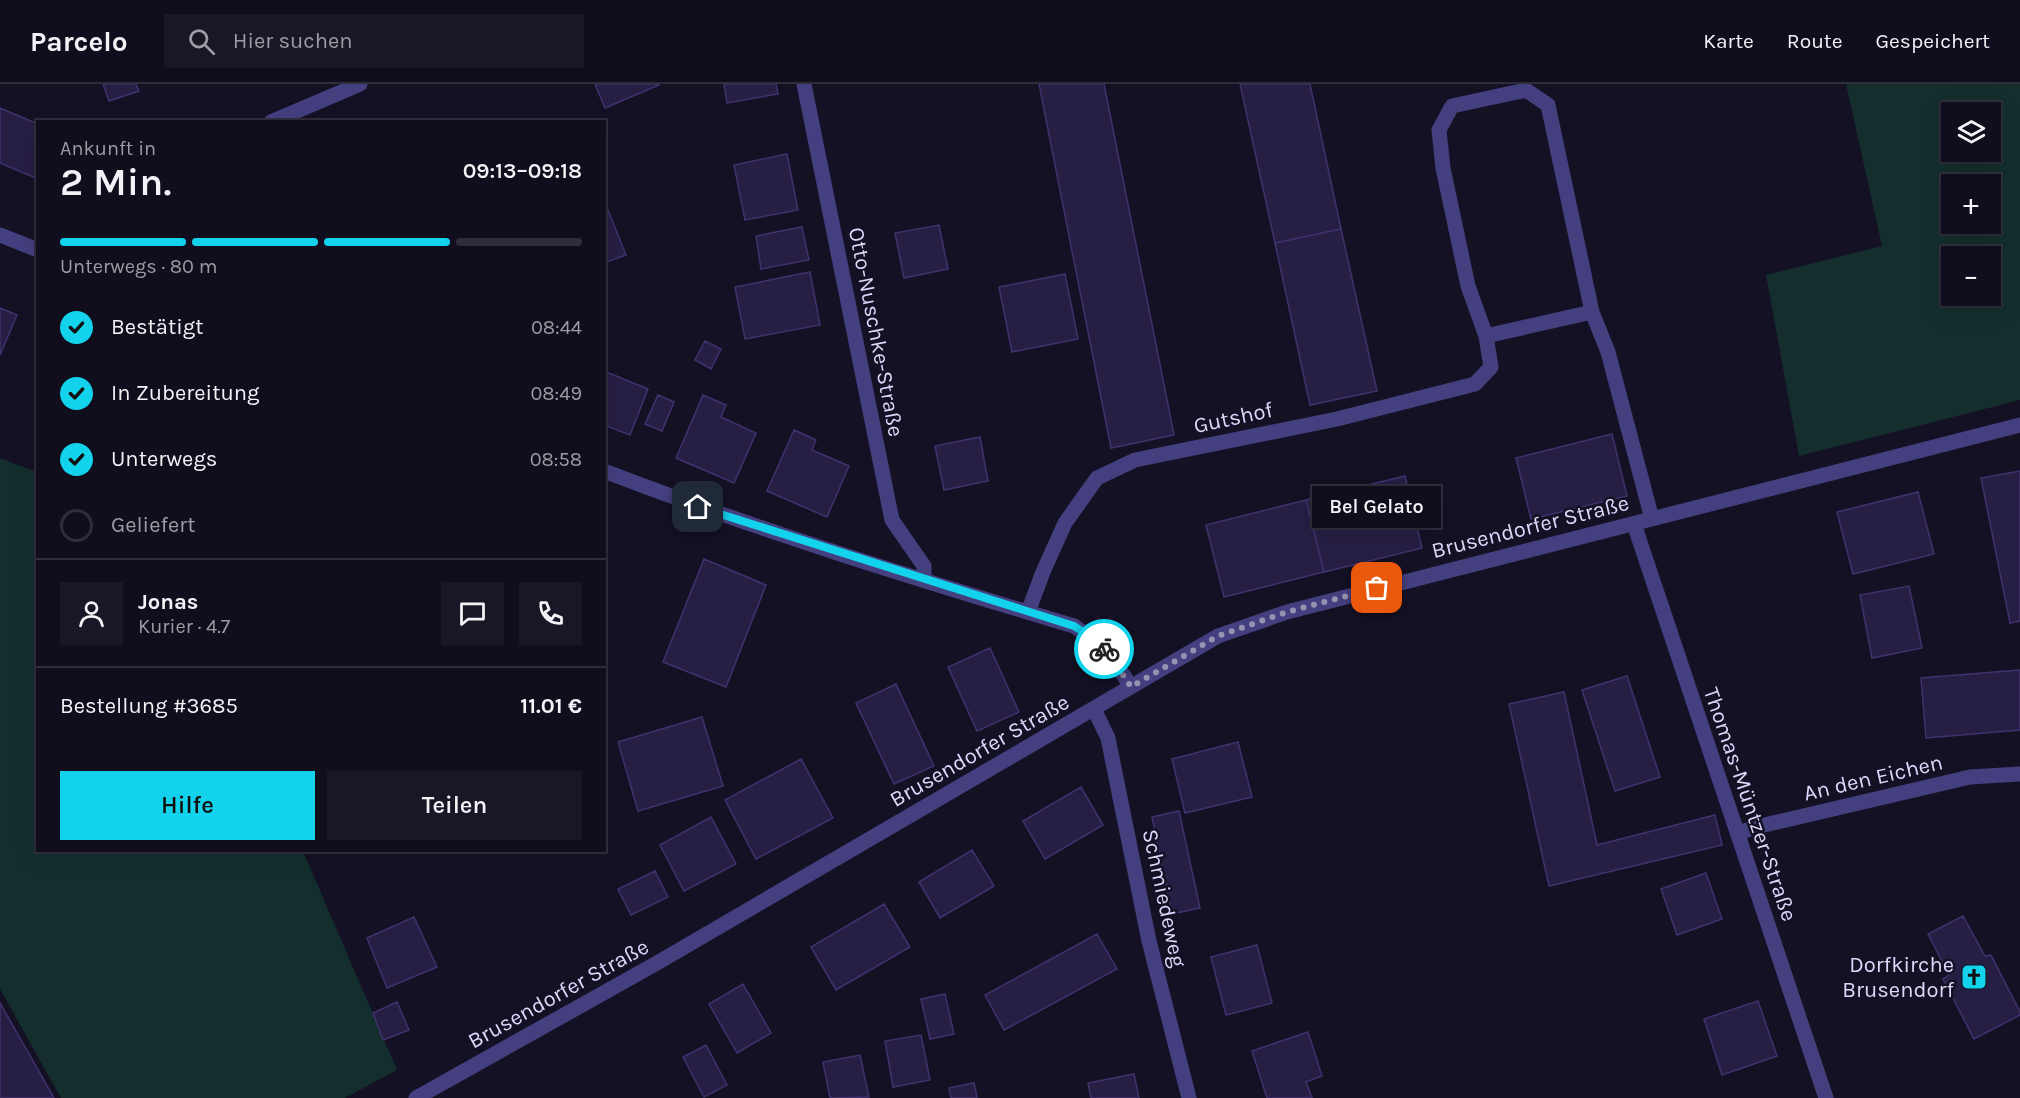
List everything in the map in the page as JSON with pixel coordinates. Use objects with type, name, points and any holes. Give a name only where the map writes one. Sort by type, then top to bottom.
[{"type":"street","points":[[276,120],[360,84]]},
{"type":"street","name":"Otto-Nuschke-Straße","points":[[804,84],[892,520],[924,566],[924,580]]},
{"type":"street","name":"Gutshof","points":[[1028,612],[1065,523],[1097,478],[1135,460],[1337,418],[1475,384],[1491,367],[1486,336],[1468,286],[1443,168],[1439,130],[1452,106],[1526,90],[1548,105],[1592,312],[1608,352],[1652,519]]},
{"type":"street","points":[[0,235],[36,249]]},
{"type":"street","points":[[1486,336],[1592,312]]},
{"type":"street","name":"Brusendorfer Straße","points":[[416,1098],[657,963],[1218,636],[1287,612],[2020,425]]},
{"type":"street","points":[[606,472],[698,507],[1074,626],[1096,640],[1131,687]]},
{"type":"street","name":"Thomas-Müntzer-Straße","points":[[1634,524],[1826,1098]]},
{"type":"street","name":"Schmiedeweg","points":[[1094,709],[1108,738],[1149,940],[1188,1098]]},
{"type":"street","name":"An den Eichen","points":[[1738,834],[1756,827],[1970,777],[2020,774]]},
{"type":"green space","points":[[1846,84],[2020,84],[2020,400],[1799,456],[1766,275],[1882,246]]},
{"type":"green space","points":[[0,458],[36,472],[36,852],[303,852],[397,1070],[345,1098],[61,1098],[0,989]]},
{"type":"building","points":[[103,84],[136,84],[139,91],[109,101]]},
{"type":"building","points":[[595,84],[659,84],[659,85],[605,108]]},
{"type":"building","points":[[724,84],[776,84],[778,94],[727,103]]},
{"type":"building","points":[[1039,84],[1104,84],[1174,435],[1111,448]]},
{"type":"building","points":[[1240,84],[1310,84],[1341,229],[1275,243]]},
{"type":"building","points":[[0,108],[36,123],[36,178],[0,163]]},
{"type":"building","points":[[787,154],[798,210],[745,220],[734,165]]},
{"type":"building","points":[[606,205],[626,255],[606,262]]},
{"type":"building","points":[[939,225],[948,269],[904,278],[895,233]]},
{"type":"building","points":[[802,227],[809,260],[761,269],[756,236]]},
{"type":"building","points":[[1341,229],[1377,391],[1310,405],[1275,243]]},
{"type":"building","points":[[810,272],[820,325],[745,339],[735,287]]},
{"type":"building","points":[[1065,274],[1078,339],[1012,352],[999,287]]},
{"type":"building","points":[[0,308],[17,315],[0,355]]},
{"type":"building","points":[[705,341],[721,349],[711,369],[695,360]]},
{"type":"building","points":[[606,372],[648,389],[630,435],[606,426]]},
{"type":"building","points":[[658,395],[674,402],[662,431],[645,424]]},
{"type":"building","points":[[703,395],[726,405],[721,417],[756,433],[734,483],[676,458]]},
{"type":"building","points":[[794,430],[816,440],[812,450],[849,466],[827,517],[767,491]]},
{"type":"building","points":[[1612,434],[1627,496],[1531,519],[1516,458]]},
{"type":"building","points":[[980,437],[988,481],[944,490],[935,446]]},
{"type":"building","points":[[2020,471],[2020,621],[2010,623],[1981,478]]},
{"type":"building","points":[[1405,476],[1422,548],[1324,572],[1306,500]]},
{"type":"building","points":[[1918,492],[1934,554],[1853,574],[1837,512]]},
{"type":"building","points":[[1306,500],[1324,572],[1224,597],[1206,525]]},
{"type":"building","points":[[704,559],[766,585],[726,687],[663,662]]},
{"type":"building","points":[[1909,586],[1922,648],[1872,658],[1860,595]]},
{"type":"building","points":[[990,648],[1019,712],[977,731],[948,667]]},
{"type":"building","points":[[2020,670],[2020,730],[1926,738],[1921,678]]},
{"type":"building","points":[[1627,676],[1660,777],[1615,791],[1582,690]]},
{"type":"building","points":[[896,684],[934,766],[894,784],[856,703]]},
{"type":"building","points":[[1564,692],[1597,845],[1715,815],[1722,845],[1549,886],[1509,704]]},
{"type":"building","points":[[702,717],[723,786],[638,811],[618,742]]},
{"type":"building","points":[[1238,742],[1252,797],[1185,813],[1172,759]]},
{"type":"building","points":[[801,759],[833,818],[756,859],[725,800]]},
{"type":"building","points":[[1081,787],[1103,825],[1045,859],[1023,821]]},
{"type":"building","points":[[1179,811],[1200,908],[1172,914],[1152,817]]},
{"type":"building","points":[[711,817],[736,864],[684,891],[660,845]]},
{"type":"building","points":[[972,850],[994,886],[940,918],[919,882]]},
{"type":"building","points":[[655,871],[668,897],[631,915],[618,889]]},
{"type":"building","points":[[1706,873],[1722,919],[1677,935],[1661,889]]},
{"type":"building","points":[[884,904],[910,947],[836,990],[811,947]]},
{"type":"building","name":"Dorfkirche Brusendorf","points":[[1963,916],[1985,956],[1991,955],[2020,1012],[2020,1015],[1974,1039],[1943,979],[1949,975],[1928,934]]},
{"type":"building","points":[[414,917],[437,967],[387,988],[367,938]]},
{"type":"building","points":[[1097,934],[1117,969],[1004,1030],[985,995]]},
{"type":"building","points":[[1257,945],[1272,1003],[1226,1015],[1211,957]]},
{"type":"building","points":[[743,984],[771,1033],[737,1053],[709,1004]]},
{"type":"building","points":[[945,994],[954,1034],[930,1039],[921,999]]},
{"type":"building","points":[[1758,1001],[1777,1056],[1722,1075],[1704,1019]]},
{"type":"building","points":[[397,1002],[409,1030],[383,1040],[373,1013]]},
{"type":"building","points":[[0,1003],[54,1098],[0,1098]]},
{"type":"building","points":[[1308,1032],[1322,1076],[1306,1082],[1312,1098],[1267,1098],[1252,1051]]},
{"type":"building","points":[[921,1035],[930,1080],[893,1087],[885,1041]]},
{"type":"building","points":[[706,1045],[727,1085],[704,1097],[683,1057]]},
{"type":"building","points":[[860,1055],[869,1097],[830,1098],[823,1062]]},
{"type":"building","points":[[1134,1074],[1139,1098],[1091,1098],[1088,1083]]},
{"type":"building","points":[[974,1083],[977,1098],[951,1098],[949,1088]]},
{"type":"way so far","points":[[1104,649],[1131,687],[1218,636],[1287,612],[1377,588]]},
{"type":"place","name":"Bel Gelato","points":[[1377,588]]},
{"type":"place","name":"Dorfkirche Brusendorf","points":[[1974,977]]},
{"type":"route","points":[[698,507],[1074,626],[1096,640],[1104,649]]}]
